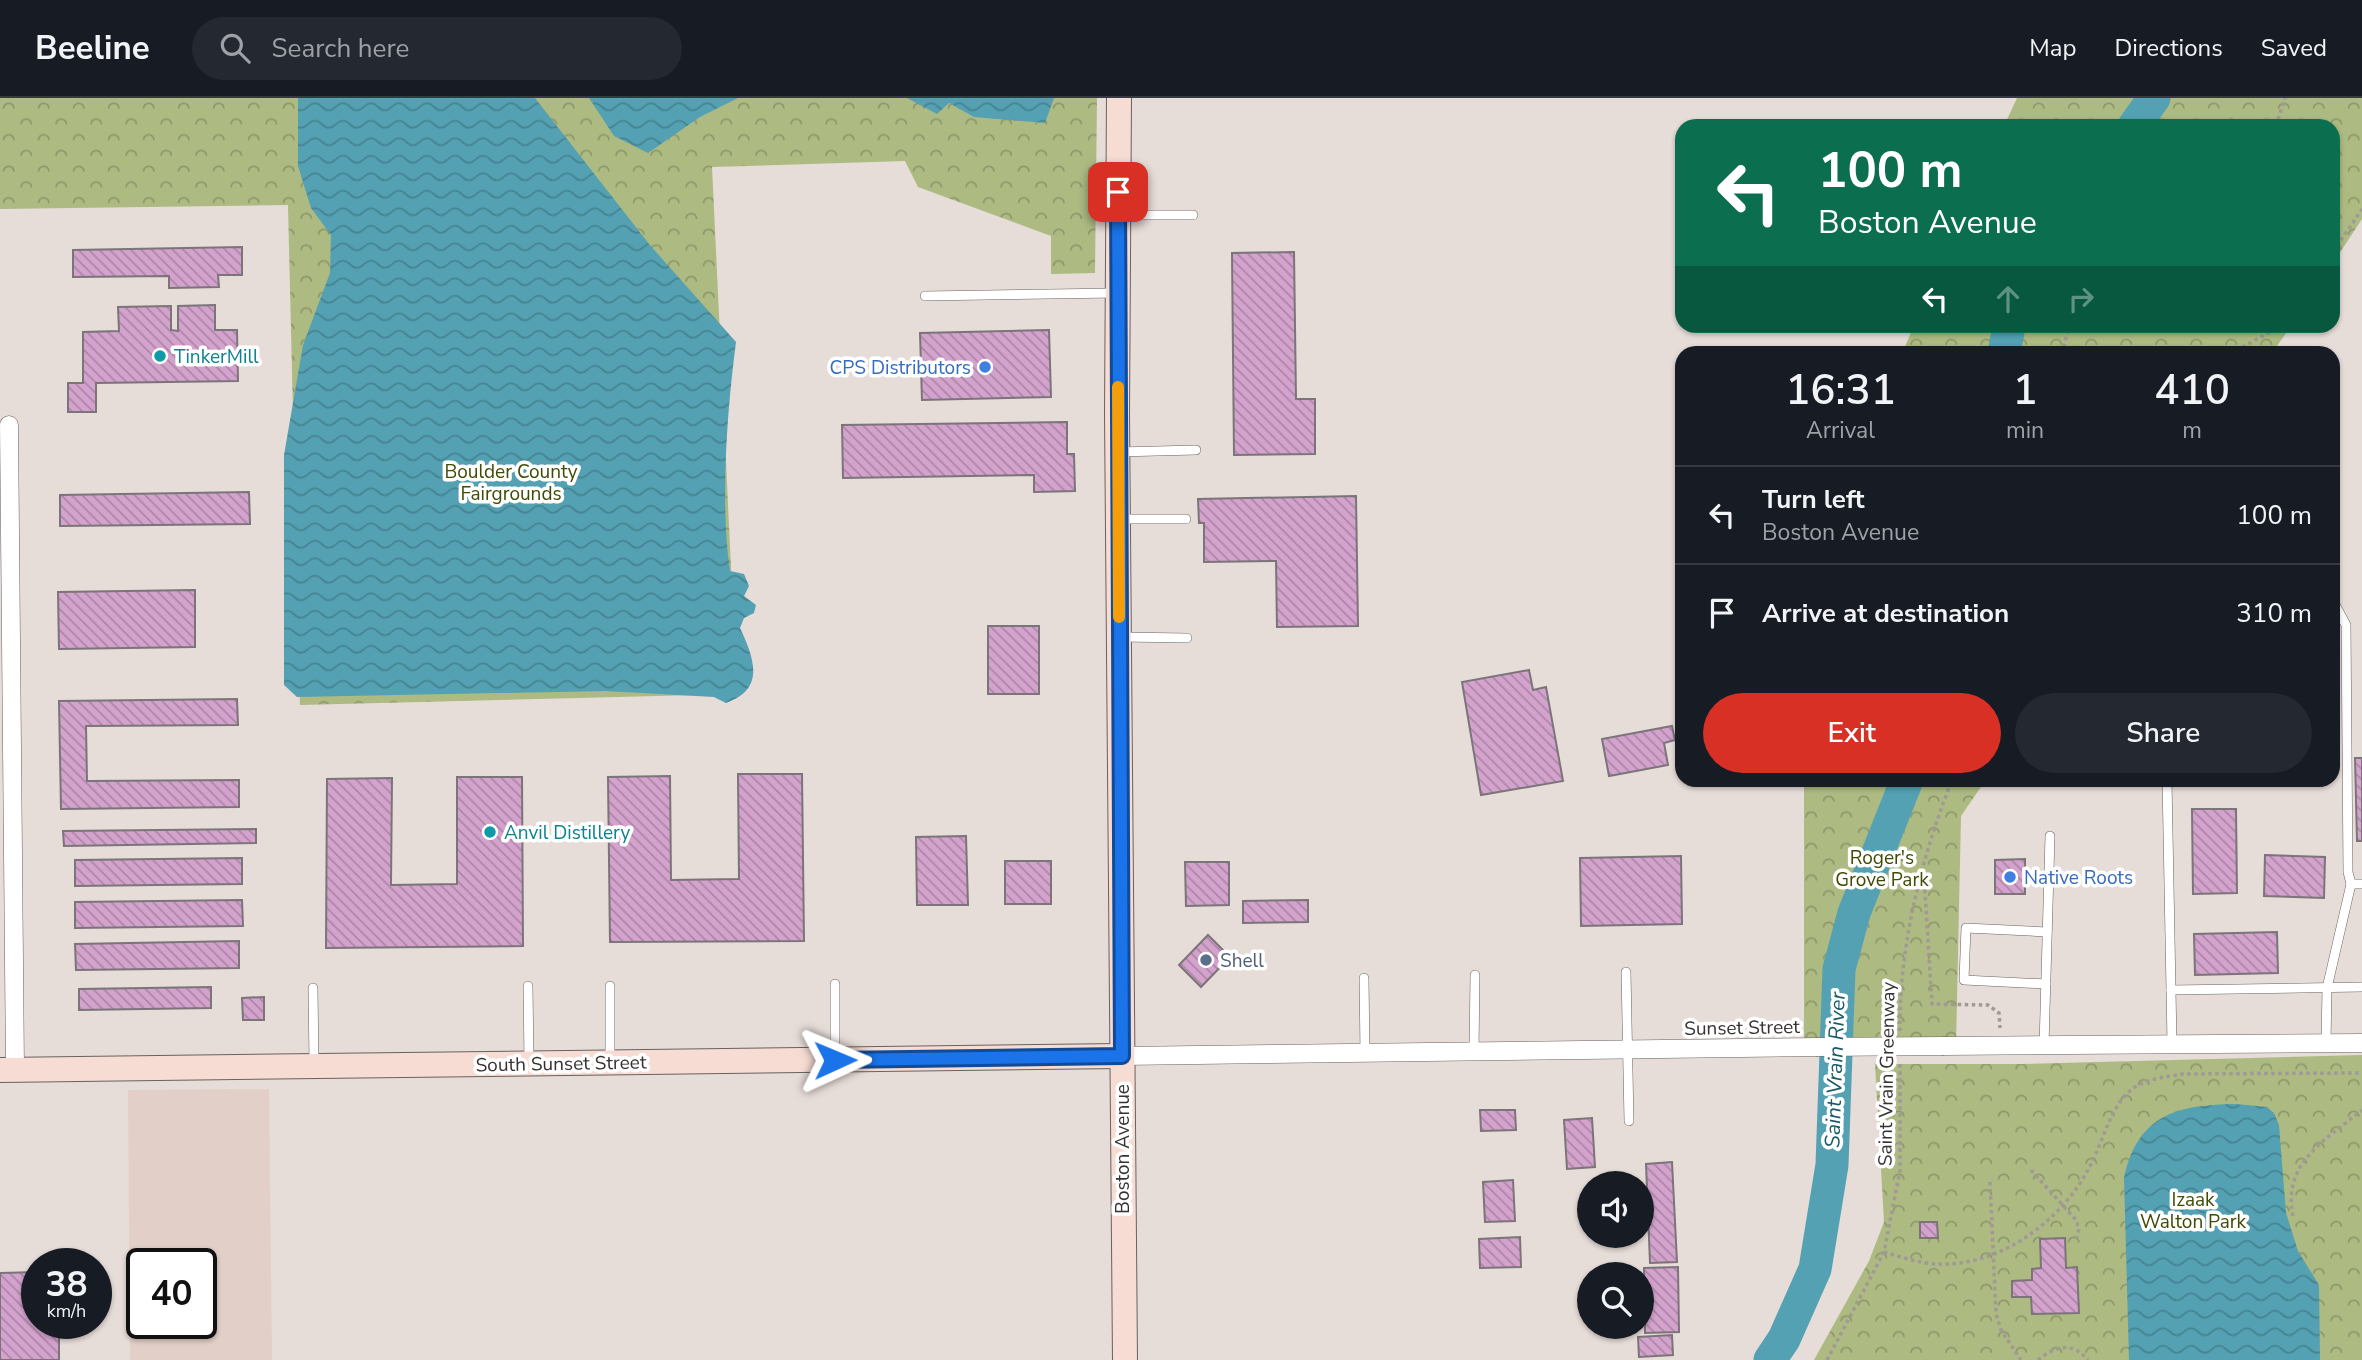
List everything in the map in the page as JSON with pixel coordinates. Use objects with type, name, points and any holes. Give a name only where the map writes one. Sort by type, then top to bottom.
[{"type":"street","name":"Boston Avenue","points":[[1119,98],[1118,519],[1125,1360]]},
{"type":"street","points":[[7,1070],[9,425]]},
{"type":"street","name":"Sunset Street","points":[[1122,1056],[2362,1043]]},
{"type":"street","name":"South Sunset Street","points":[[7,1070],[1122,1056]]},
{"type":"lane","points":[[1118,215],[1192,215]]},
{"type":"lane","points":[[925,296],[1118,293]]},
{"type":"lane","points":[[1118,452],[1196,450]]},
{"type":"lane","points":[[1118,519],[1186,519]]},
{"type":"lane","points":[[2326,1044],[2327,988],[2351,884],[2347,872],[2346,625],[2340,614]]},
{"type":"lane","points":[[1119,637],[1187,638]]},
{"type":"lane","points":[[2167,787],[2172,1044]]},
{"type":"lane","points":[[2044,1046],[2050,836]]},
{"type":"lane","points":[[2351,884],[2362,884]]},
{"type":"lane","points":[[2046,984],[1964,980],[1966,928],[2047,932]]},
{"type":"lane","points":[[1626,972],[1629,1121]]},
{"type":"lane","points":[[1474,1052],[1475,975]]},
{"type":"lane","points":[[1364,978],[1365,1054]]},
{"type":"lane","points":[[835,984],[835,1060]]},
{"type":"lane","points":[[528,986],[529,1063]]},
{"type":"lane","points":[[610,986],[610,1063]]},
{"type":"lane","points":[[313,988],[314,1066]]},
{"type":"lane","points":[[2171,990],[2362,988]]},
{"type":"path","points":[[2278,119],[2285,98]]},
{"type":"path","points":[[2340,242],[2362,209]]},
{"type":"path","points":[[2245,346],[2268,333]]},
{"type":"path","name":"Saint Vrain Greenway","points":[[1900,1034],[1902,975],[1911,919],[1933,827],[1949,787]]},
{"type":"path","name":"Saint Vrain Greenway","points":[[1827,1360],[1884,1252],[1900,1171],[1900,1056]]},
{"type":"path","points":[[1884,1252],[1936,1264],[1971,1262],[1992,1256],[2027,1236],[2064,1206],[2088,1170],[2115,1112],[2132,1090],[2157,1079],[2182,1074],[2362,1073]]},
{"type":"path","points":[[2293,1216],[2291,1185],[2307,1156],[2362,1110]]},
{"type":"path","points":[[2031,1170],[2078,1224],[2076,1239]]},
{"type":"path","points":[[1990,1182],[1996,1314],[2001,1330],[2021,1360]]},
{"type":"path","points":[[2038,1360],[2049,1351],[2065,1347],[2076,1348],[2088,1360]]},
{"type":"shaded area","points":[[269,1089],[272,1360],[130,1360],[130,1339],[217,1339],[217,1248],[129,1248],[128,1090]]},
{"type":"green space","name":"Boulder County Fairgrounds","points":[[0,98],[1097,98],[1095,273],[1051,274],[1051,236],[918,187],[905,161],[712,167],[737,694],[300,705],[288,205],[0,209]]},
{"type":"green space","points":[[2017,98],[2362,98],[2362,219],[2340,252],[2340,119],[2007,119]]},
{"type":"green space","points":[[1911,333],[2286,333],[2277,346],[1905,346]]},
{"type":"green space","name":"Roger's Grove Park","points":[[1804,787],[1981,787],[1961,816],[1956,1045],[1804,1047]]},
{"type":"green space","name":"Izaak Walton Park","points":[[2362,1055],[2362,1360],[1814,1360],[1869,1261],[1884,1222],[1875,1064],[2021,1064]]},
{"type":"water","name":"Boulder County Fairgrounds","points":[[298,98],[535,98],[649,244],[736,342],[726,457],[727,545],[730,571],[744,574],[749,586],[744,596],[756,605],[754,613],[744,618],[740,628],[749,650],[753,672],[747,690],[739,697],[726,703],[714,697],[605,691],[297,697],[284,685],[284,455],[303,345],[330,273],[331,235],[311,208],[298,166]]},
{"type":"water","points":[[589,98],[738,98],[700,117],[648,153],[614,136]]},
{"type":"water","points":[[907,98],[1054,98],[1045,123],[974,117],[949,103],[937,114]]},
{"type":"water","points":[[2236,1104],[2267,1107],[2274,1113],[2279,1125],[2286,1213],[2298,1251],[2319,1285],[2320,1360],[2129,1360],[2124,1178],[2130,1156],[2139,1139],[2164,1117],[2196,1107]]},
{"type":"building","points":[[242,247],[242,275],[218,275],[219,287],[169,288],[169,276],[73,277],[73,250]]},
{"type":"building","points":[[1294,252],[1296,399],[1315,399],[1315,454],[1234,455],[1232,253]]},
{"type":"building","name":"TinkerMill","points":[[215,305],[215,330],[237,330],[238,381],[96,383],[96,412],[68,412],[68,383],[83,383],[83,332],[119,331],[118,307],[171,306],[171,330],[178,331],[178,306]]},
{"type":"building","points":[[1049,330],[1051,397],[922,400],[920,333]]},
{"type":"building","points":[[1067,422],[1067,454],[1074,454],[1075,491],[1034,492],[1034,475],[843,478],[842,425]]},
{"type":"building","points":[[249,492],[250,524],[60,526],[60,495]]},
{"type":"building","points":[[1356,496],[1358,626],[1277,627],[1276,561],[1204,562],[1204,523],[1199,523],[1198,499]]},
{"type":"building","points":[[195,590],[195,647],[59,649],[58,592]]},
{"type":"building","points":[[988,626],[1039,626],[1039,694],[988,694]]},
{"type":"building","points":[[1529,670],[1533,690],[1546,687],[1563,781],[1481,795],[1462,682]]},
{"type":"building","points":[[237,699],[238,725],[86,726],[87,781],[239,780],[239,807],[61,809],[59,701]]},
{"type":"building","points":[[1672,726],[1675,740],[1664,743],[1668,765],[1609,776],[1602,739]]},
{"type":"building","points":[[2355,758],[2362,758],[2362,841],[2357,841]]},
{"type":"building","points":[[738,774],[802,774],[804,941],[610,942],[608,777],[670,776],[671,880],[739,879]]},
{"type":"building","name":"Anvil Distillery","points":[[457,777],[522,777],[523,946],[326,948],[327,779],[392,778],[391,885],[457,884]]},
{"type":"building","points":[[2192,809],[2236,809],[2237,893],[2193,894]]},
{"type":"building","points":[[256,829],[256,843],[64,846],[63,831]]},
{"type":"building","points":[[966,836],[968,905],[917,905],[916,837]]},
{"type":"building","points":[[2265,855],[2325,857],[2324,898],[2264,896]]},
{"type":"building","points":[[1681,856],[1682,924],[1581,926],[1580,858]]},
{"type":"building","points":[[242,858],[242,884],[75,886],[75,860]]},
{"type":"building","name":"Native Roots","points":[[2025,859],[2025,894],[1995,894],[1995,860]]},
{"type":"building","points":[[1005,861],[1051,861],[1051,904],[1005,904]]},
{"type":"building","points":[[1185,862],[1229,862],[1229,905],[1186,906]]},
{"type":"building","points":[[242,900],[243,926],[75,928],[75,902]]},
{"type":"building","points":[[1308,900],[1308,922],[1243,923],[1243,901]]},
{"type":"building","points":[[2277,932],[2278,973],[2195,975],[2194,934]]},
{"type":"building","points":[[1208,935],[1230,957],[1201,987],[1179,965]]},
{"type":"building","points":[[239,941],[239,968],[76,970],[75,944]]},
{"type":"building","points":[[211,987],[211,1008],[79,1010],[79,989]]},
{"type":"building","points":[[264,997],[264,1020],[243,1020],[242,998]]},
{"type":"building","points":[[1480,1110],[1515,1110],[1516,1130],[1481,1131]]},
{"type":"building","points":[[1592,1118],[1595,1167],[1567,1169],[1564,1120]]},
{"type":"building","points":[[1672,1162],[1677,1262],[1650,1262],[1649,1248],[1654,1248],[1654,1171],[1646,1171],[1646,1164]]},
{"type":"building","points":[[1513,1180],[1515,1221],[1485,1222],[1483,1182]]},
{"type":"building","points":[[1920,1222],[1937,1222],[1938,1238],[1920,1238]]},
{"type":"building","points":[[1520,1237],[1521,1267],[1480,1268],[1479,1239]]},
{"type":"building","points":[[2065,1238],[2066,1268],[2077,1267],[2079,1313],[2032,1314],[2031,1297],[2012,1297],[2012,1281],[2032,1280],[2032,1269],[2041,1268],[2040,1239]]},
{"type":"building","points":[[1678,1267],[1679,1332],[1654,1333],[1654,1268]]},
{"type":"building","points":[[21,1272],[21,1339],[59,1339],[59,1360],[0,1360],[0,1273]]},
{"type":"building","points":[[1672,1335],[1673,1355],[1639,1357],[1638,1339],[1654,1339],[1654,1336]]},
{"type":"waterway","name":"Saint Vrain River","points":[[2139,119],[2154,98]]},
{"type":"waterway","name":"Saint Vrain River","points":[[2005,346],[2008,333]]},
{"type":"waterway","name":"Saint Vrain River","points":[[1770,1360],[1784,1339],[1815,1269],[1832,1165],[1839,969],[1854,913],[1904,787]]},
{"type":"slow traffic","points":[[1118,387],[1119,617]]},
{"type":"place","name":"TinkerMill","points":[[160,356]]},
{"type":"place","name":"CPS Distributors","points":[[985,367]]},
{"type":"place","name":"Anvil Distillery","points":[[490,832]]},
{"type":"place","name":"Native Roots","points":[[2010,877]]},
{"type":"place","name":"Shell","points":[[1206,960]]},
{"type":"route","points":[[835,1060],[1122,1056],[1118,192]]}]
